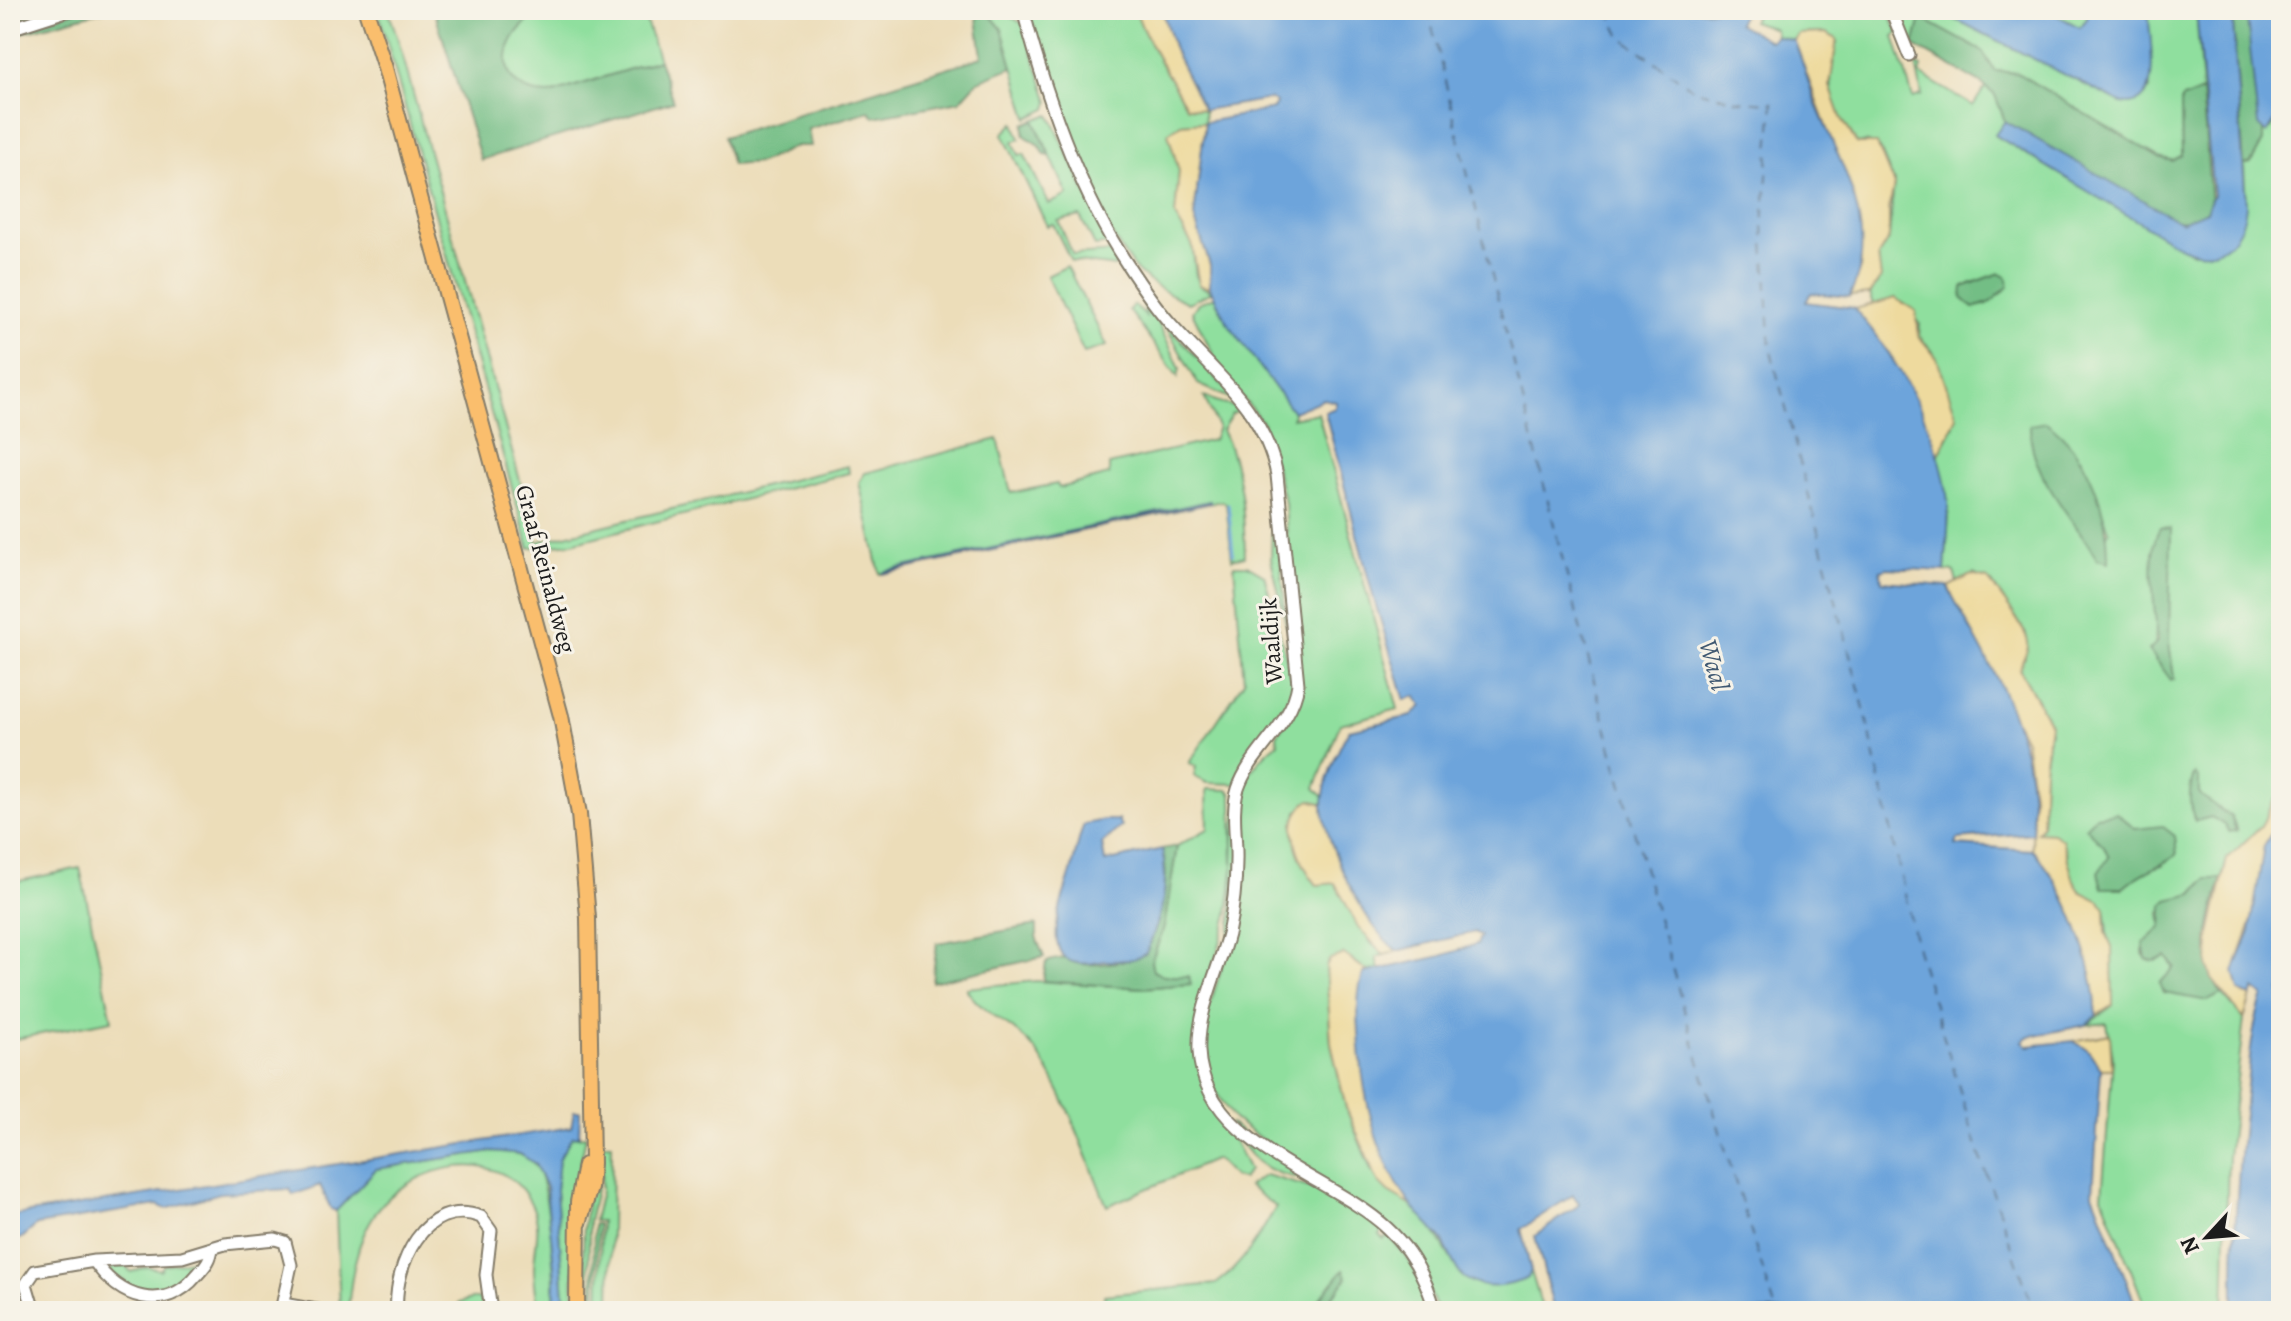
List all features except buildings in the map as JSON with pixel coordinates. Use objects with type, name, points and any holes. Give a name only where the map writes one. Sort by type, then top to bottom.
[{"type":"main road","name":"Graaf Reinaldweg","points":[[366,10],[385,68],[561,716],[579,814],[588,918],[592,1174],[579,1223],[577,1311]]},
{"type":"street","points":[[10,29],[69,10]]},
{"type":"street","name":"Waaldijk","points":[[1023,10],[1064,132],[1108,232],[1156,307],[1241,396],[1256,417],[1274,457],[1298,684],[1288,715],[1238,788],[1235,887],[1227,934],[1200,1026],[1199,1052],[1203,1074],[1222,1107],[1249,1137],[1389,1229],[1418,1268],[1435,1311]]},
{"type":"street","points":[[1891,10],[1909,55]]},
{"type":"street","points":[[397,1311],[399,1276],[413,1242],[436,1221],[467,1213],[481,1217],[491,1231],[486,1275],[491,1311]]},
{"type":"street","points":[[34,1311],[26,1284],[31,1272],[94,1261],[157,1260],[275,1239],[285,1242],[291,1265],[282,1308],[322,1311]]},
{"type":"street","points":[[94,1261],[109,1280],[125,1291],[160,1299],[175,1295],[187,1286],[210,1260],[212,1248]]},
{"type":"green space","points":[[22,10],[62,10],[10,27],[10,14]]},
{"type":"green space","points":[[78,10],[106,10],[10,36],[10,32]]},
{"type":"green space","points":[[378,10],[388,10],[398,39],[537,542],[848,466],[849,473],[572,543],[529,548]]},
{"type":"green space","points":[[434,10],[546,10],[529,20],[509,47],[507,61],[510,74],[518,85],[531,92],[550,94],[659,60],[673,101],[481,160]]},
{"type":"green space","points":[[546,10],[642,10],[659,60],[550,94],[531,92],[518,85],[510,74],[507,61],[509,47],[529,20]]},
{"type":"green space","points":[[976,10],[986,10],[1002,29],[1013,67],[978,81],[960,101],[874,117],[869,111],[808,129],[811,146],[796,146],[760,163],[732,165],[724,137],[982,57]]},
{"type":"green space","points":[[986,10],[1000,10],[1023,24],[1049,102],[1047,109],[1028,118],[1002,29]]},
{"type":"green space","points":[[1028,10],[1136,10],[1150,44],[1186,106],[1204,110],[1205,122],[1181,124],[1168,133],[1179,171],[1175,216],[1192,244],[1196,276],[1201,286],[1212,292],[1188,303],[1151,282],[1132,265],[1114,237],[1083,175],[1047,75]]},
{"type":"green space","points":[[1782,10],[1886,10],[1899,33],[1894,36],[1913,98],[1922,95],[1916,64],[1922,67],[1920,74],[1973,106],[1985,87],[1995,95],[2005,121],[1996,136],[2193,253],[2246,205],[2244,165],[2251,163],[2263,141],[2263,132],[2271,129],[2281,112],[2281,788],[2261,826],[2227,859],[2222,879],[2203,882],[2193,894],[2160,913],[2162,927],[2143,945],[2143,955],[2154,961],[2167,956],[2175,971],[2165,978],[2179,989],[2206,999],[2222,994],[2244,1019],[2228,1157],[2224,1311],[2147,1311],[2102,1196],[2113,1058],[2107,1023],[2087,1025],[2113,1005],[2105,909],[2080,891],[2073,881],[2065,847],[2060,841],[2036,832],[2042,825],[2044,768],[2050,731],[2045,714],[2020,670],[2020,662],[2028,647],[2026,634],[1992,583],[1974,574],[1957,582],[1954,572],[1945,571],[1949,515],[1938,456],[1954,426],[1933,352],[1919,336],[1920,323],[1895,298],[1874,305],[1870,294],[1880,280],[1878,256],[1889,238],[1894,182],[1880,149],[1867,142],[1857,144],[1836,108],[1831,69],[1837,42],[1826,33],[1799,34],[1794,40],[1776,36],[1775,29],[1752,21],[1756,14]],"holes":[[[2000,273],[2005,275],[2005,291],[1986,305],[1972,307],[1962,298],[1969,284]],[[2081,457],[2109,530],[2097,559],[2073,517]],[[2156,620],[2169,643],[2174,678],[2155,660]],[[2193,776],[2199,779],[2199,794],[2231,817],[2237,829],[2211,817],[2195,821],[2193,817]],[[2116,813],[2135,829],[2163,865],[2140,872],[2123,888],[2104,846]]]},
{"type":"green space","points":[[1896,10],[1937,10],[2121,103],[2145,96],[2150,89],[2148,10],[2196,10],[2202,91],[2181,100],[2182,155],[2176,161],[2158,157],[2017,73],[1995,71],[1921,18],[1914,46]]},
{"type":"green space","points":[[2047,10],[2088,10],[2087,19],[2079,27]]},
{"type":"green space","points":[[2232,10],[2246,10],[2263,132],[2263,141],[2251,163],[2244,165]]},
{"type":"green space","points":[[1921,18],[1982,51],[1995,71],[2017,73],[2158,157],[2172,161],[2182,155],[2181,100],[2202,91],[2211,204],[2193,219],[2170,218],[2005,121],[1995,95],[1981,83],[1914,46]]},
{"type":"green space","points":[[1050,115],[1110,244],[1095,246],[1080,216],[1058,221],[1073,255],[1116,252],[1119,257],[1115,267],[1071,261],[1053,224],[1047,226],[1003,134],[1014,123],[1020,139],[1013,142],[1019,155],[1024,154],[1049,204],[1068,195],[1034,120]]},
{"type":"green space","points":[[1034,120],[1050,156],[1024,135],[1024,124]]},
{"type":"green space","points":[[1067,266],[1107,346],[1084,353],[1047,276]]},
{"type":"green space","points":[[1124,268],[1147,299],[1180,368],[1178,377],[1129,310],[1133,305],[1146,316],[1143,299],[1124,274]]},
{"type":"green space","points":[[2000,273],[2006,276],[2009,286],[1991,302],[1974,308],[1962,298],[1963,287]]},
{"type":"green space","points":[[1214,297],[1227,322],[1293,412],[1292,418],[1318,413],[1398,709],[1340,724],[1315,788],[1324,797],[1323,804],[1318,802],[1297,811],[1295,821],[1298,850],[1311,877],[1317,885],[1335,883],[1371,943],[1384,955],[1376,957],[1379,970],[1367,971],[1352,959],[1326,966],[1331,1043],[1346,1108],[1371,1170],[1388,1192],[1412,1206],[1431,1226],[1461,1275],[1509,1282],[1518,1281],[1531,1271],[1543,1311],[1438,1311],[1410,1249],[1234,1119],[1206,1072],[1204,1032],[1230,933],[1234,840],[1239,803],[1250,774],[1278,743],[1277,735],[1297,705],[1285,503],[1263,423],[1222,372],[1192,312],[1198,303]]},
{"type":"green space","points":[[1162,319],[1238,402],[1198,384]]},
{"type":"green space","points":[[1204,397],[1243,410],[1232,414],[1222,430],[1238,476],[1245,556],[1232,559],[1226,503],[1221,501],[880,574],[859,482],[865,473],[998,439],[1011,493],[1057,484],[1059,488],[1109,475],[1109,465],[1213,440],[1218,427]]},
{"type":"green space","points":[[2046,422],[2074,450],[2094,484],[2105,523],[2108,562],[2097,559],[2044,479],[2032,444],[2030,425]]},
{"type":"green space","points":[[1273,480],[1287,628],[1271,559]]},
{"type":"green space","points":[[2160,528],[2171,529],[2169,643],[2174,678],[2171,680],[2149,650],[2158,641],[2152,566]]},
{"type":"green space","points":[[1234,565],[1247,565],[1264,575],[1294,686],[1290,703],[1237,784],[1207,783],[1194,776],[1196,766],[1189,763],[1244,681]]},
{"type":"green space","points":[[2195,774],[2199,779],[2199,794],[2231,817],[2236,831],[2229,832],[2225,825],[2211,817],[2196,821],[2190,798]]},
{"type":"green space","points":[[1207,789],[1228,790],[1232,794],[1233,870],[1228,914],[1196,1031],[1219,1110],[1249,1170],[1242,1179],[1234,1177],[1216,1159],[1107,1206],[1049,1071],[1030,1044],[972,997],[966,988],[1036,981],[1142,988],[1190,984],[1189,976],[1164,976],[1152,971],[1151,962],[1164,927],[1177,846],[1208,829]]},
{"type":"green space","points":[[2116,813],[2135,829],[2162,826],[2175,836],[2177,855],[2123,888],[2102,888],[2098,873],[2109,857],[2104,846],[2085,827],[2096,816]]},
{"type":"green space","points":[[1177,846],[1164,927],[1151,962],[1153,971],[1164,976],[1189,976],[1191,984],[1142,988],[1043,981],[1046,962],[1064,959],[1083,964],[1106,964],[1146,953],[1156,928],[1165,889],[1162,849]]},
{"type":"green space","points":[[80,868],[112,1020],[10,1040],[10,883]]},
{"type":"green space","points":[[2206,879],[2222,879],[2208,938],[2208,953],[2214,981],[2222,994],[2208,1001],[2164,993],[2160,983],[2175,967],[2167,957],[2154,961],[2146,959],[2143,944],[2162,927],[2163,905],[2168,900],[2193,894]]},
{"type":"green space","points":[[1037,925],[1037,940],[1044,957],[932,982],[937,943]]},
{"type":"green space","points":[[1230,1123],[1302,1178],[1277,1173],[1258,1162],[1242,1145]]},
{"type":"green space","points":[[586,1136],[576,1187],[573,1311],[565,1311],[556,1190],[559,1158],[572,1137]]},
{"type":"green space","points":[[595,1144],[599,1144],[598,1180],[589,1221],[588,1311],[582,1311],[584,1226]]},
{"type":"green space","points":[[602,1144],[612,1144],[610,1311],[599,1311],[601,1221],[594,1221],[601,1191]]},
{"type":"green space","points":[[492,1151],[524,1157],[533,1163],[539,1174],[551,1234],[554,1311],[538,1311],[534,1268],[536,1216],[520,1187],[501,1173],[480,1167],[457,1167],[433,1172],[411,1182],[376,1212],[359,1247],[348,1311],[340,1311],[336,1211],[376,1169]]},
{"type":"green space","points":[[1265,1175],[1329,1193],[1384,1228],[1379,1235],[1384,1239],[1388,1235],[1412,1264],[1431,1311],[1320,1311],[1339,1288],[1344,1271],[1310,1311],[1104,1311],[1104,1295],[1216,1284],[1226,1276],[1250,1249],[1276,1207],[1248,1186]]},
{"type":"green space","points":[[594,1224],[598,1224],[593,1311]]},
{"type":"green space","points":[[196,1259],[199,1264],[188,1276],[167,1290],[157,1292],[135,1287],[110,1271],[114,1266],[126,1266],[131,1272],[145,1267],[160,1270],[164,1265]]},
{"type":"green space","points":[[1343,1270],[1347,1278],[1320,1311],[1310,1311]]},
{"type":"green space","points":[[480,1299],[483,1311],[462,1311],[459,1303]]},
{"type":"sand","points":[[1136,10],[1162,10],[1174,50],[1204,110],[1186,106],[1150,44]]},
{"type":"sand","points":[[1826,33],[1837,39],[1830,86],[1841,117],[1857,144],[1877,144],[1894,185],[1889,209],[1889,238],[1878,256],[1881,278],[1870,294],[1850,296],[1861,266],[1854,202],[1794,40],[1799,34]]},
{"type":"sand","points":[[1205,122],[1194,217],[1210,265],[1210,288],[1199,285],[1192,244],[1175,216],[1179,171],[1168,133],[1181,124]]},
{"type":"sand","points":[[1895,298],[1916,311],[1919,336],[1937,358],[1957,417],[1938,456],[1905,382],[1855,309]]},
{"type":"sand","points":[[1971,575],[1988,579],[2024,632],[2028,646],[2020,670],[2050,724],[2044,768],[2042,825],[2037,832],[2053,833],[2062,839],[2080,891],[2100,901],[2105,909],[2106,932],[2112,947],[2113,1005],[2096,1016],[2091,975],[2077,928],[2056,883],[2032,850],[2033,794],[2025,740],[1948,587]]},
{"type":"sand","points":[[2281,788],[2281,815],[2264,846],[2255,912],[2238,960],[2243,994],[2251,996],[2244,1019],[2212,979],[2208,966],[2209,938],[2227,859],[2261,826]]},
{"type":"sand","points":[[1310,800],[1323,804],[1332,839],[1350,884],[1374,925],[1398,951],[1384,955],[1358,927],[1335,883],[1317,885],[1304,866],[1295,842],[1295,818]]},
{"type":"sand","points":[[1344,954],[1367,971],[1364,973],[1362,1039],[1367,1093],[1382,1146],[1412,1206],[1388,1192],[1378,1182],[1346,1108],[1331,1043],[1326,966],[1330,959]]},
{"type":"sand","points":[[2110,1034],[2112,1069],[2101,1069],[2088,1050],[2073,1041]]},
{"type":"water","name":"Waal","points":[[1162,10],[1745,10],[1738,23],[1770,41],[1776,36],[1794,40],[1816,104],[1846,174],[1860,224],[1862,249],[1858,273],[1849,297],[1811,293],[1806,302],[1854,308],[1902,374],[1937,450],[1948,502],[1945,571],[1887,568],[1880,570],[1882,581],[1947,586],[1995,675],[2020,734],[2032,798],[2032,833],[1958,839],[1956,845],[2032,850],[2056,883],[2077,928],[2091,975],[2096,1016],[2086,1025],[2027,1037],[2023,1041],[2028,1046],[2073,1041],[2088,1050],[2101,1069],[2093,1193],[2138,1311],[1554,1311],[1535,1236],[1576,1207],[1579,1203],[1573,1195],[1521,1229],[1531,1271],[1528,1278],[1504,1286],[1487,1286],[1470,1282],[1460,1274],[1442,1240],[1400,1188],[1380,1147],[1363,1079],[1358,1003],[1364,973],[1441,956],[1477,944],[1481,936],[1475,932],[1398,951],[1373,926],[1361,907],[1331,842],[1323,806],[1325,787],[1349,730],[1412,716],[1422,706],[1415,696],[1405,700],[1373,596],[1325,412],[1335,408],[1336,402],[1324,399],[1293,412],[1227,322],[1210,288],[1210,265],[1194,217],[1205,122],[1273,109],[1276,103],[1270,99],[1204,110],[1174,50]]},
{"type":"water","points":[[1937,10],[2047,10],[2079,27],[2087,19],[2088,10],[2148,10],[2152,53],[2150,85],[2144,96],[2135,103],[2121,103]]},
{"type":"water","points":[[2196,10],[2232,10],[2246,205],[2239,231],[2232,240],[2224,247],[2203,252],[2177,245],[1995,135],[2005,121],[2181,222],[2206,211],[2213,195]]},
{"type":"water","points":[[2246,10],[2281,10],[2281,112],[2267,133],[2258,125]]},
{"type":"water","points":[[1211,503],[882,574],[886,571]]},
{"type":"water","points":[[2281,815],[2281,1311],[2234,1311],[2235,1229],[2241,1148],[2252,1044],[2263,996],[2254,989],[2251,996],[2239,991],[2234,971],[2250,932],[2264,846]]},
{"type":"water","points":[[1118,820],[1121,826],[1102,844],[1105,862],[1162,849],[1165,876],[1163,902],[1146,953],[1129,960],[1078,963],[1065,958],[1058,948],[1058,918],[1084,824]]},
{"type":"water","points":[[574,1111],[580,1111],[579,1136],[572,1137],[559,1158],[556,1190],[565,1311],[554,1311],[555,1277],[546,1187],[535,1164],[520,1154],[492,1151],[376,1169],[336,1211],[331,1209],[320,1185],[293,1195],[290,1189],[220,1193],[166,1209],[158,1205],[37,1225],[22,1238],[10,1242],[10,1216],[571,1127]]},
{"type":"waterway","points":[[1228,504],[1233,554]]},
{"type":"ferry route","points":[[1428,10],[1548,501],[1633,827],[1678,989],[1776,1311]]},
{"type":"ferry route","points":[[1608,10],[1621,37],[1693,89],[1738,101],[1773,103],[1763,225],[1771,351],[1866,716],[1917,949],[1977,1147],[2034,1311]]}]
